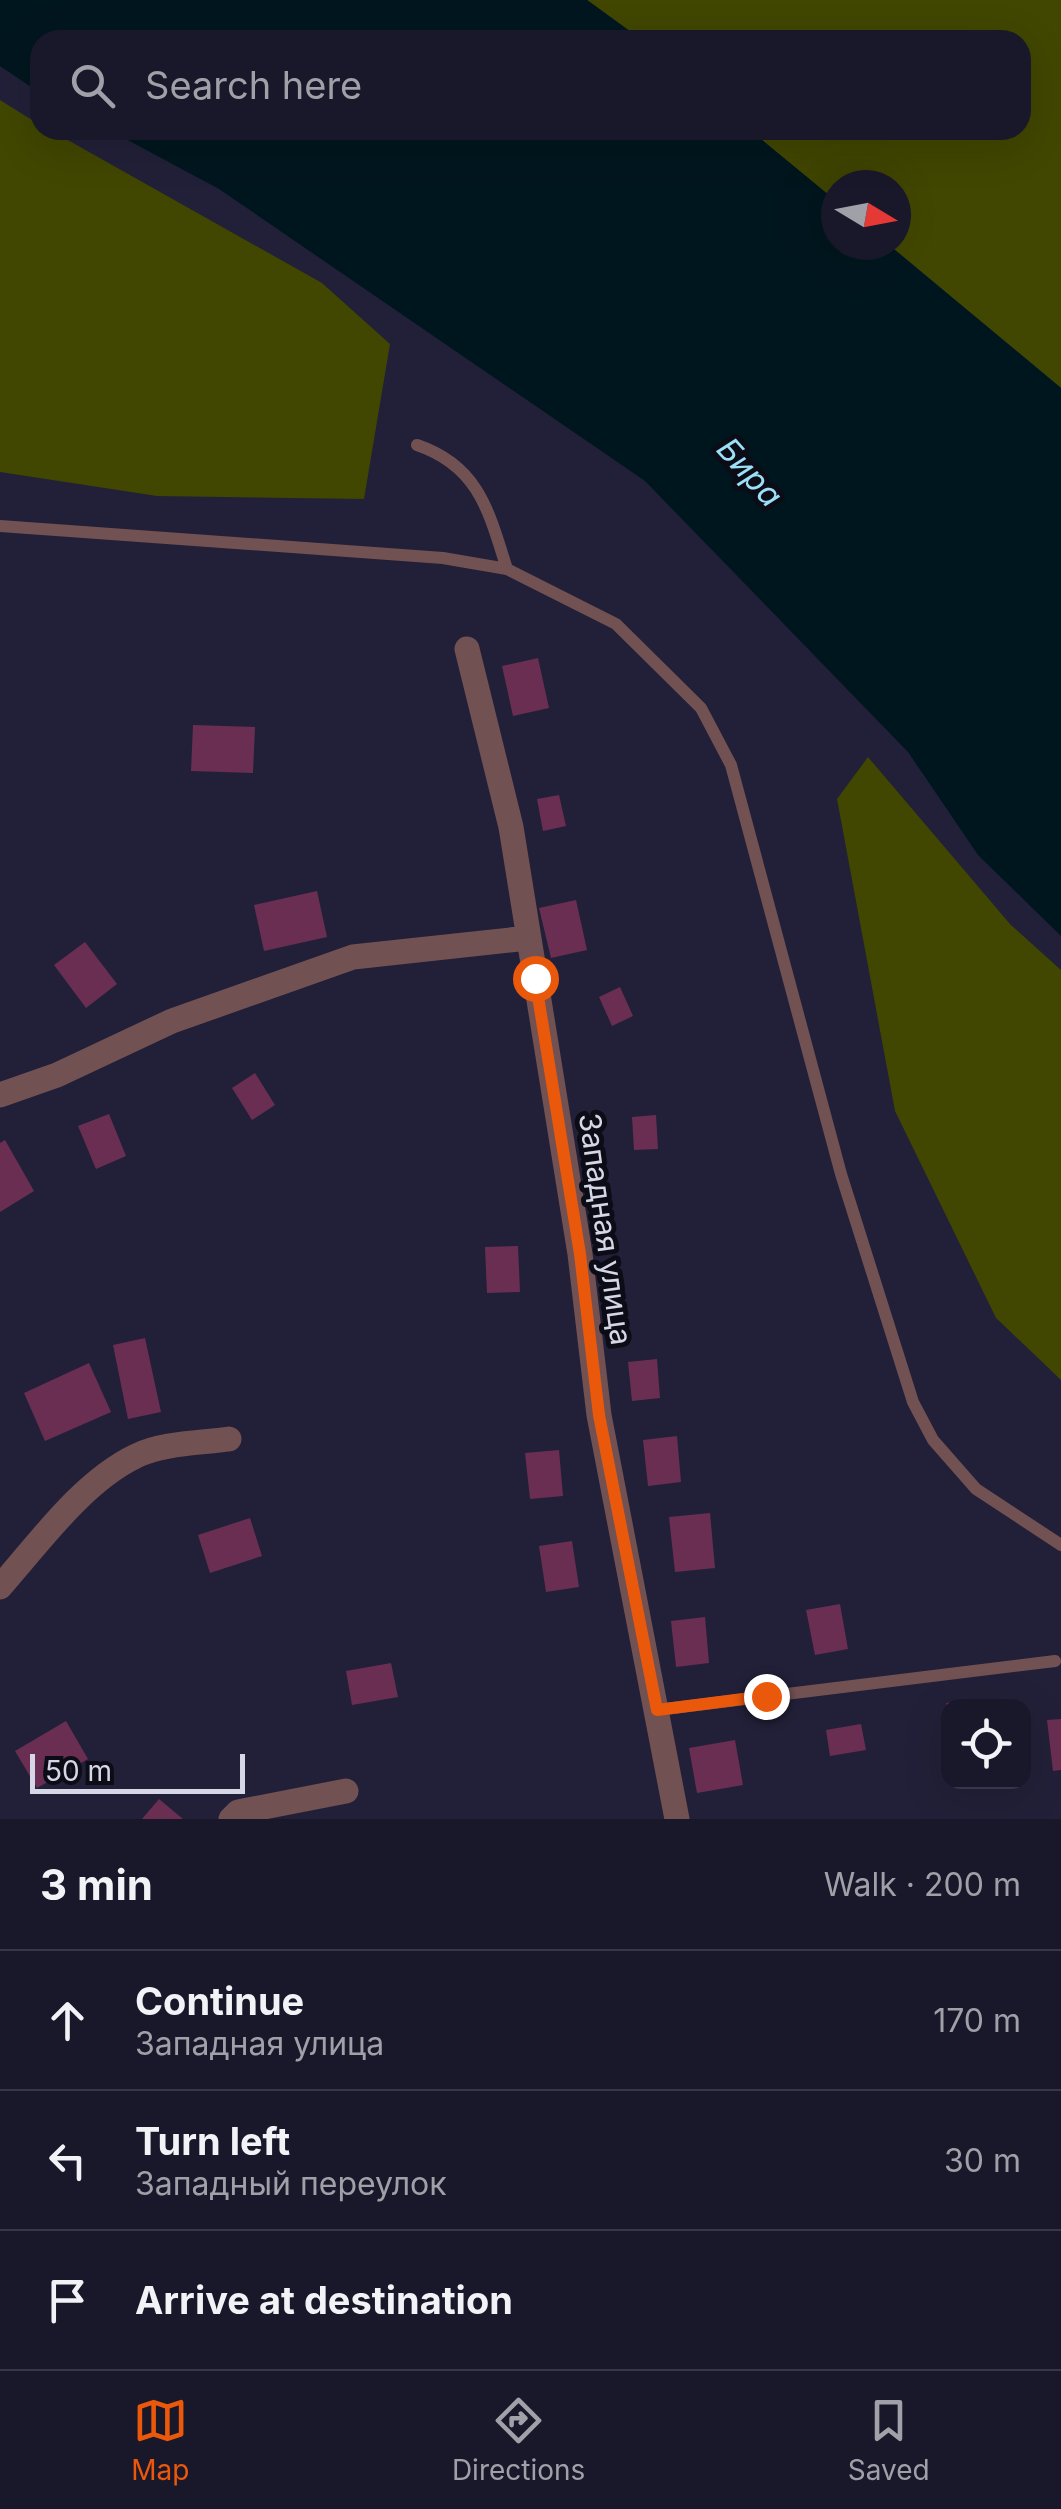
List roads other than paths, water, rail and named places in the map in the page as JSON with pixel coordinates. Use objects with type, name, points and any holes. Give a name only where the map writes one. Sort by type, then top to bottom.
[{"type":"street","name":"Западная улица","points":[[467,649],[511,827],[580,1254],[599,1415],[676,1819]]},
{"type":"street","points":[[0,1095],[57,1074],[172,1021],[353,957],[528,938]]},
{"type":"street","points":[[0,1587],[54,1526],[107,1476],[138,1454],[229,1438]]},
{"type":"street","points":[[231,1819],[238,1812],[346,1791]]},
{"type":"lane","points":[[418,445],[445,454],[475,485],[507,568]]},
{"type":"lane","points":[[0,526],[443,558],[507,568],[616,624],[701,708],[731,764],[842,1174],[912,1402],[933,1440],[976,1489],[1061,1545]]},
{"type":"lane","points":[[657,1710],[1055,1661]]},
{"type":"water","points":[[0,0],[587,0],[628,30],[30,30],[30,86],[0,66]]},
{"type":"water","name":"Бира","points":[[128,140],[762,140],[821,189],[821,260],[907,260],[1061,388],[1061,936],[978,855],[908,752],[645,481],[219,189]]}]
